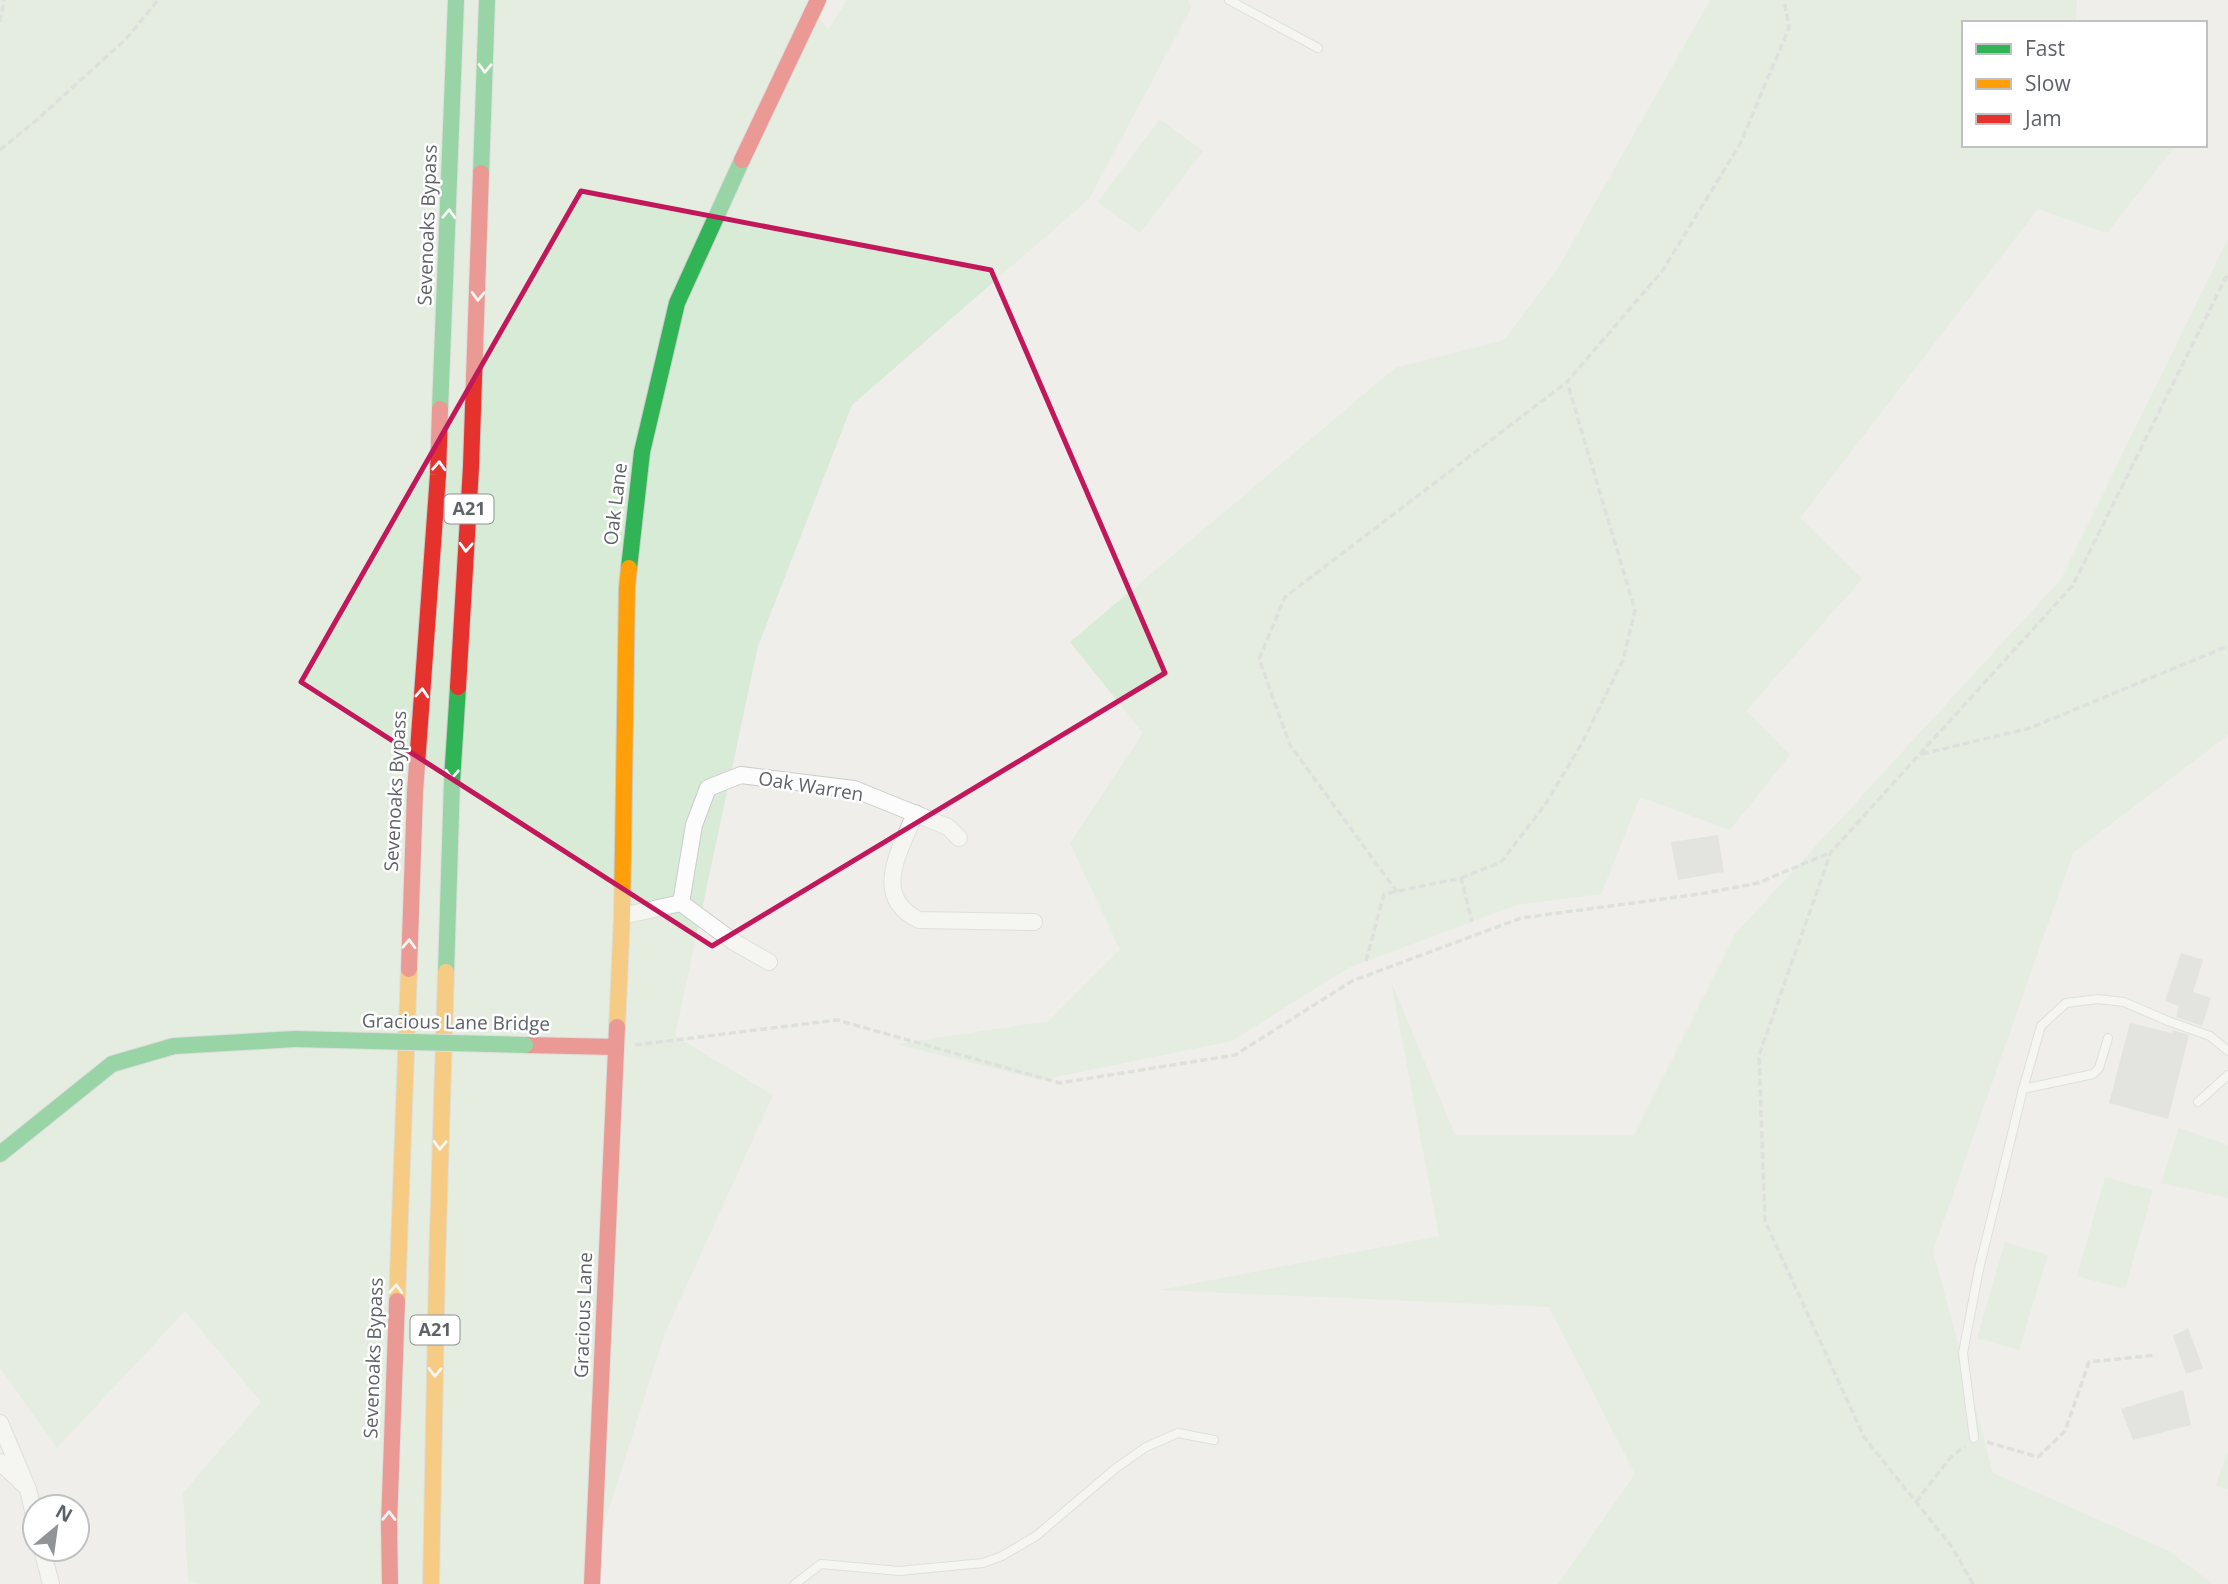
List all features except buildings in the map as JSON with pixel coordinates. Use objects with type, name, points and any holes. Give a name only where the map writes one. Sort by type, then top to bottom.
[{"type":"main road","name":"Sevenoaks Bypass","points":[[390,1584],[393,1385],[415,792],[438,475],[456,0]]},
{"type":"main road","name":"A21","points":[[431,1584],[437,1265],[452,781],[471,467],[487,0]]},
{"type":"main road","name":"Oak Lane","points":[[616,1047],[622,916],[626,588],[642,452],[677,303],[818,0]]},
{"type":"main road","name":"Gracious Lane Bridge","points":[[0,1154],[112,1064],[174,1046],[295,1039],[616,1047]]},
{"type":"main road","name":"Gracious Lane","points":[[592,1584],[616,1047]]},
{"type":"street","name":"Oak Warren","points":[[681,902],[694,825],[708,788],[741,775],[854,789],[948,827],[959,838]]},
{"type":"street","points":[[915,813],[892,875],[892,890],[904,913],[919,920],[1034,922]]},
{"type":"street","points":[[622,916],[681,902],[734,942],[769,962]]},
{"type":"street","points":[[0,1423],[29,1493]]},
{"type":"street","points":[[0,1462],[28,1489]]},
{"type":"street","points":[[45,1563],[51,1584]]},
{"type":"lane","points":[[1229,0],[1318,48]]},
{"type":"lane","points":[[1974,1438],[1963,1353],[1979,1269],[2022,1089],[2041,1026],[2066,1003],[2098,999],[2124,1002],[2210,1036],[2228,1051]]},
{"type":"lane","points":[[2022,1089],[2093,1074],[2099,1068],[2108,1038]]},
{"type":"lane","points":[[2198,1102],[2228,1075]]},
{"type":"lane","points":[[795,1584],[821,1564],[899,1571],[983,1563],[1002,1556],[1036,1536],[1115,1468],[1146,1447],[1178,1433],[1214,1440]]},
{"type":"path","points":[[0,22],[4,0]]},
{"type":"path","points":[[0,150],[127,38],[158,0]]},
{"type":"path","points":[[1397,892],[1290,745],[1259,659],[1285,597],[1567,382],[1663,270],[1740,144],[1789,28],[1784,0]]},
{"type":"path","points":[[1973,1584],[1952,1547],[1864,1437],[1765,1221],[1759,1055],[1831,852],[2073,586],[2228,273]]},
{"type":"path","points":[[1366,961],[1384,894],[1461,878],[1501,862],[1545,805],[1582,743],[1623,660],[1635,610],[1567,382]]},
{"type":"path","points":[[1920,754],[2030,728],[2228,646]]},
{"type":"path","points":[[616,1047],[837,1020],[1060,1083],[1074,1081],[1235,1055],[1352,981],[1521,918],[1700,894],[1758,883],[1831,852]]},
{"type":"path","points":[[1461,878],[1472,922]]},
{"type":"path","points":[[1916,1502],[1950,1458],[1974,1438],[2038,1457],[2064,1431],[2089,1362],[2157,1355]]},
{"type":"highlighted area","points":[[581,191],[991,270],[1165,673],[712,946],[301,682]]},
{"type":"green space","points":[[0,0],[806,0],[828,30],[847,0],[1188,0],[1191,8],[1089,199],[852,405],[758,646],[675,1036],[773,1095],[665,1333],[585,1584],[199,1584],[188,1580],[183,1493],[261,1402],[185,1311],[57,1448],[0,1368]]},
{"type":"green space","points":[[1710,0],[2077,0],[2076,21],[1962,21],[1962,147],[2174,147],[2107,233],[2038,209],[1800,518],[1862,579],[1746,711],[1790,755],[1730,830],[1640,797],[1601,894],[1517,905],[1348,968],[1232,1041],[1041,1080],[896,1044],[1049,1021],[1120,950],[1070,843],[1143,733],[1070,642],[1395,368],[1504,340],[1557,270]]},
{"type":"green space","points":[[1160,119],[1203,151],[1140,233],[1098,202]]},
{"type":"green space","points":[[2228,239],[2228,735],[2073,853],[1933,1251],[1993,1473],[2169,1551],[2213,1584],[1558,1584],[1635,1474],[1549,1307],[1160,1290],[1439,1236],[1391,981],[1455,1135],[1634,1135],[1735,934],[2061,579]]},
{"type":"green space","points":[[2179,1128],[2228,1145],[2228,1198],[2161,1183]]},
{"type":"green space","points":[[2105,1177],[2153,1190],[2125,1289],[2077,1276]]},
{"type":"green space","points":[[2005,1242],[2048,1255],[2019,1350],[1977,1338]]},
{"type":"green space","points":[[2228,1450],[2228,1489],[2216,1485]]},
{"type":"traffic: fast","points":[[440,409],[456,0]]},
{"type":"traffic: fast","points":[[481,173],[487,0]]},
{"type":"traffic: fast","points":[[629,568],[642,452],[677,303],[742,160]]},
{"type":"traffic: fast","points":[[446,972],[458,687]]},
{"type":"traffic: fast","points":[[0,1154],[112,1064],[174,1046],[295,1039]]},
{"type":"traffic: fast","points":[[295,1039],[525,1045]]},
{"type":"traffic: slow","points":[[617,1027],[629,568]]},
{"type":"traffic: slow","points":[[397,1301],[409,969]]},
{"type":"traffic: slow","points":[[431,1584],[446,972]]},
{"type":"traffic: jam","points":[[742,160],[818,0]]},
{"type":"traffic: jam","points":[[458,687],[471,467],[481,173]]},
{"type":"traffic: jam","points":[[409,969],[415,792],[438,475],[440,409]]},
{"type":"traffic: jam","points":[[592,1584],[617,1027]]},
{"type":"traffic: jam","points":[[525,1045],[616,1047]]},
{"type":"traffic: jam","points":[[390,1584],[389,1524],[397,1301]]}]
